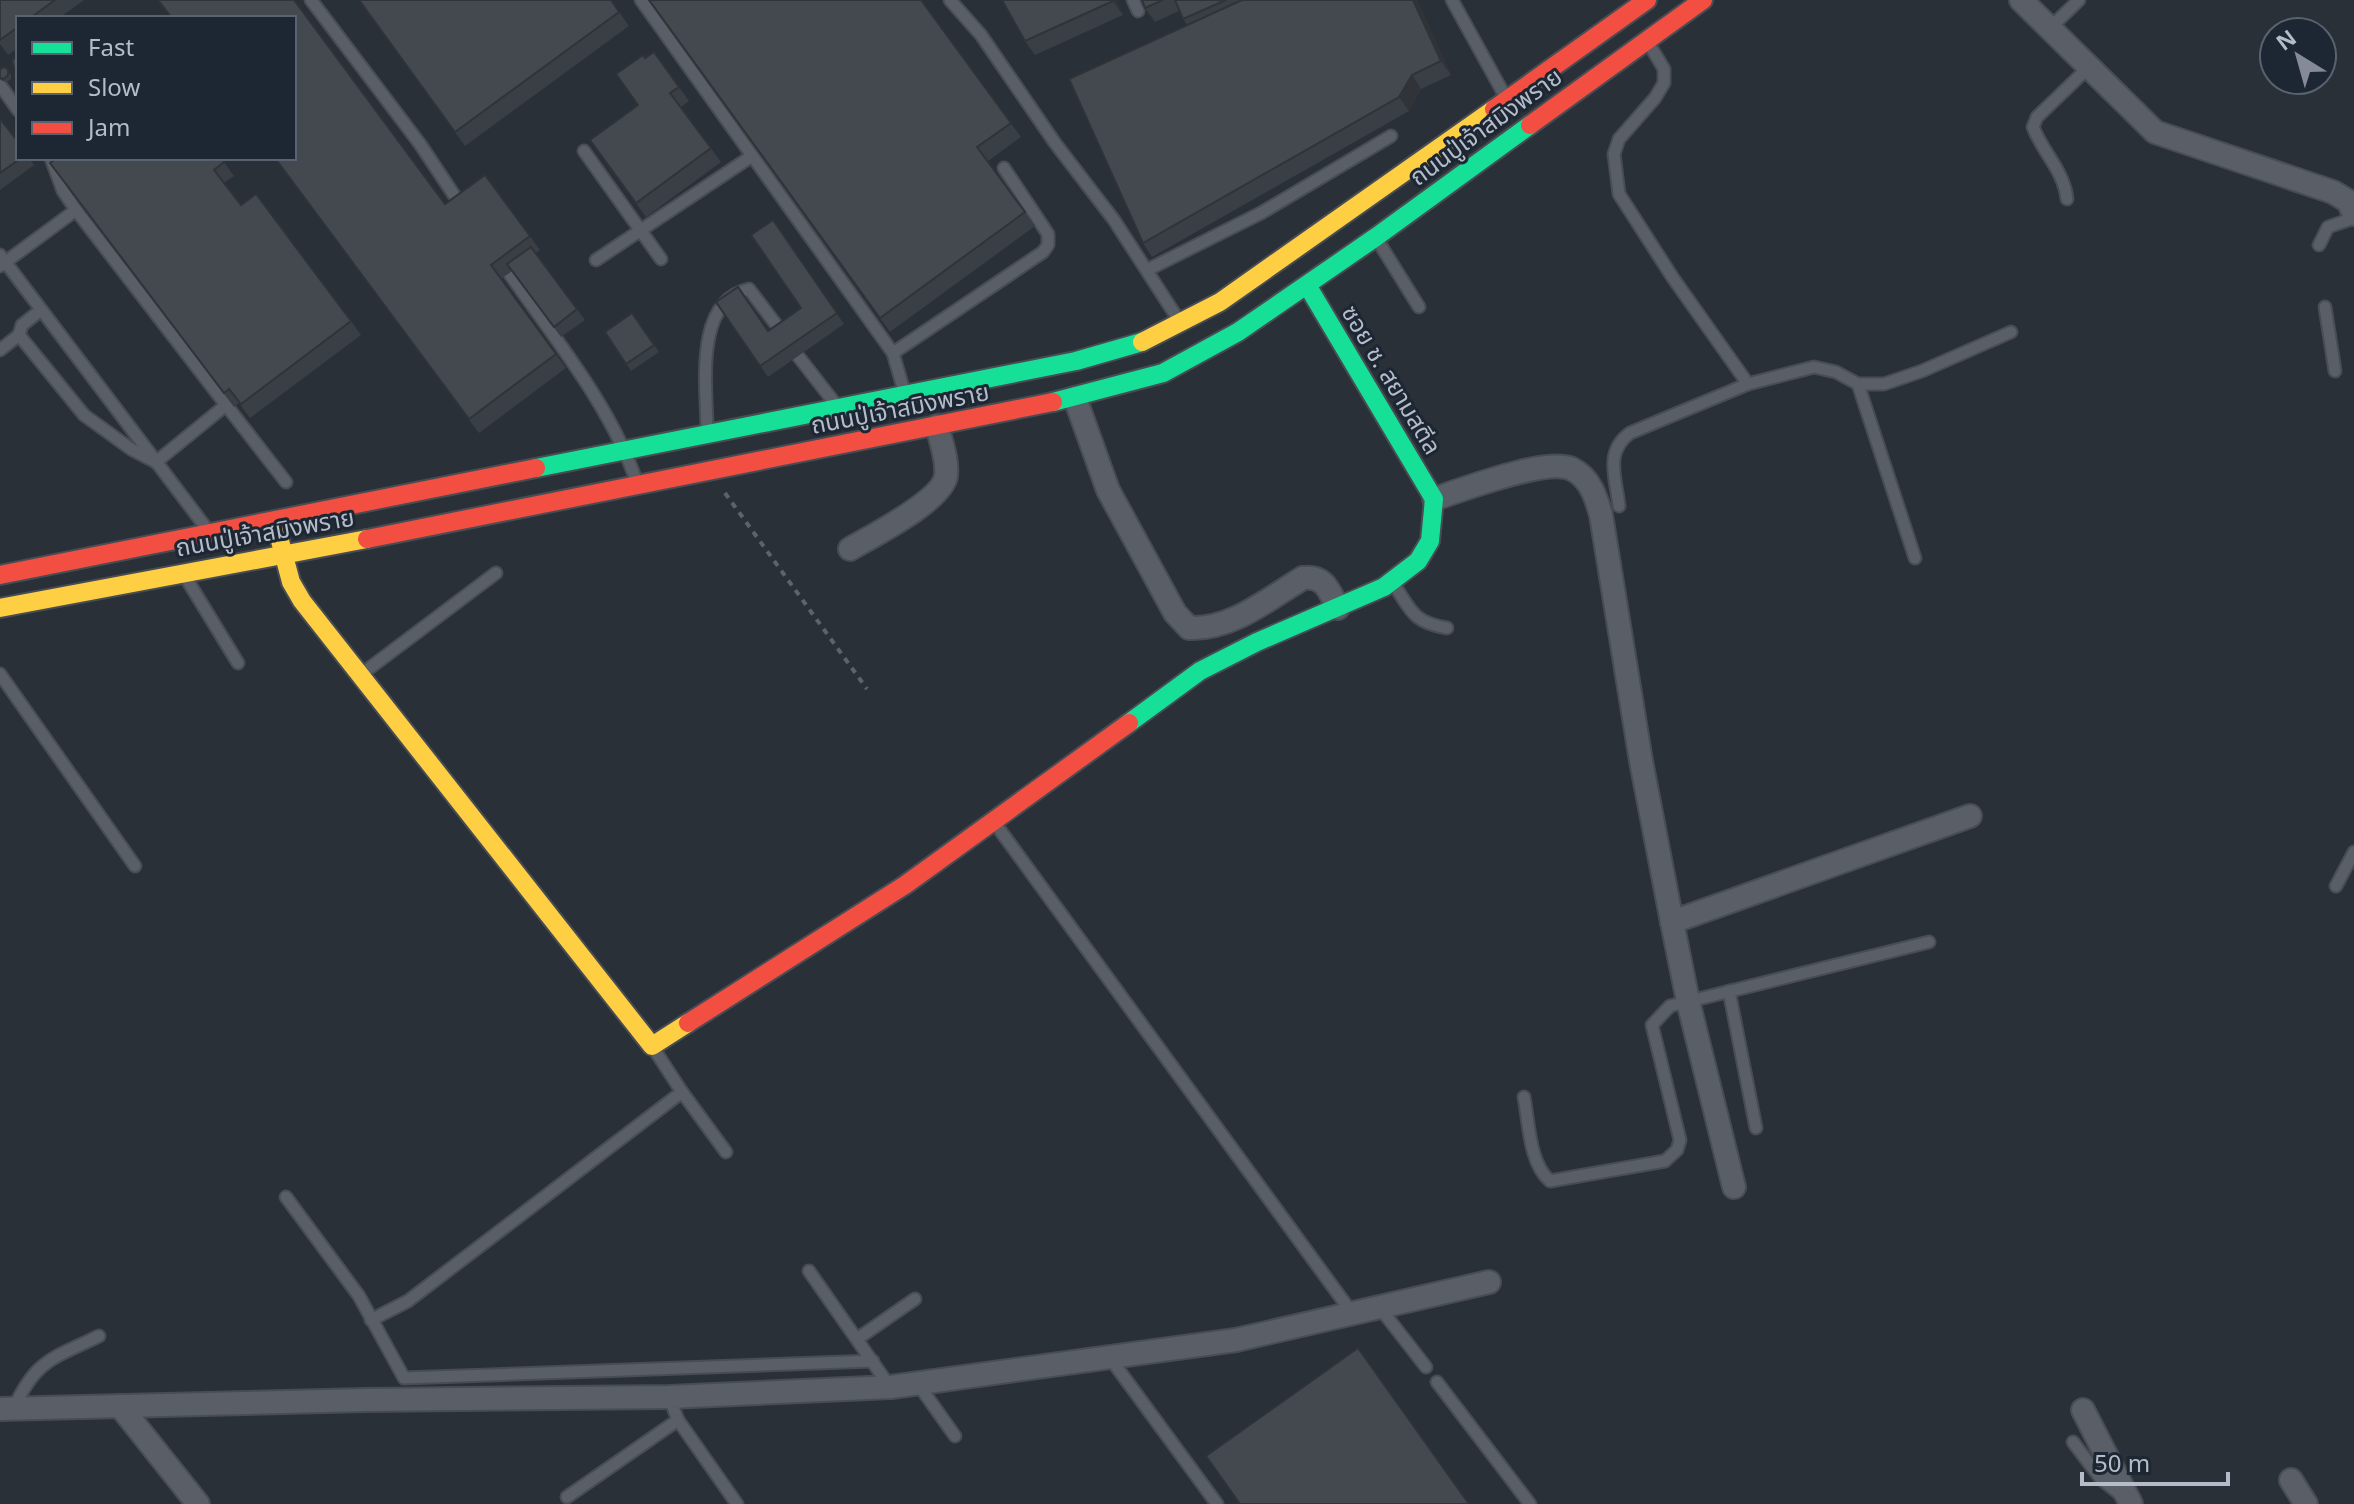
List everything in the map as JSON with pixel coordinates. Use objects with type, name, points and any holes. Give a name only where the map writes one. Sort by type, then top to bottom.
[{"type":"main road","name":"ถนนปู่เจ้าสมิงพราย","points":[[0,575],[905,396],[1076,361],[1150,340],[1220,302],[1647,0]]},
{"type":"main road","name":"ถนนปู่เจ้าสมิงพราย","points":[[0,608],[937,426],[1075,398],[1163,373],[1238,332],[1307,285],[1703,0]]},
{"type":"main road","name":"ซอย ช. สยามสตีล","points":[[1307,285],[1434,499]]},
{"type":"main road","points":[[275,522],[291,582],[302,601],[652,1046],[905,885],[1200,671],[1403,577],[1423,556],[1435,529],[1434,499]]},
{"type":"street","points":[[2021,0],[2155,132],[2333,192],[2352,208]]},
{"type":"street","points":[[1075,398],[1108,490],[1175,613],[1189,628],[1207,629],[1235,620],[1303,578],[1314,576],[1325,582],[1338,608]]},
{"type":"street","points":[[850,549],[938,491],[946,479],[946,462],[937,426]]},
{"type":"street","points":[[1434,499],[1518,473],[1554,466],[1569,468],[1594,491],[1601,515],[1641,761],[1672,922],[1688,1001],[1734,1187]]},
{"type":"street","points":[[1672,922],[1970,816]]},
{"type":"street","points":[[7,1409],[669,1397],[891,1387],[1236,1340],[1489,1282]]},
{"type":"street","points":[[120,1406],[198,1504]]},
{"type":"street","points":[[2083,1410],[2130,1501]]},
{"type":"street","points":[[2291,1480],[2306,1504]]},
{"type":"lane","points":[[311,0],[420,144],[464,211]]},
{"type":"lane","points":[[641,0],[893,353],[905,396]]},
{"type":"lane","points":[[950,0],[981,35],[1055,143],[1114,220],[1181,323]]},
{"type":"lane","points":[[1452,0],[1507,100]]},
{"type":"lane","points":[[2049,29],[2079,0]]},
{"type":"lane","points":[[1647,40],[1664,69],[1664,83],[1619,139],[1614,154],[1619,194],[1673,278],[1748,384]]},
{"type":"lane","points":[[2067,199],[2061,175],[2039,143],[2033,127],[2037,117],[2088,68]]},
{"type":"lane","points":[[0,85],[16,107]]},
{"type":"lane","points":[[1147,270],[1261,213],[1391,136]]},
{"type":"lane","points":[[584,151],[661,259]]},
{"type":"lane","points":[[596,260],[752,156]]},
{"type":"lane","points":[[52,160],[63,191],[76,210],[286,482]]},
{"type":"lane","points":[[893,353],[1043,252],[1048,245],[1048,234],[1004,168]]},
{"type":"lane","points":[[2319,245],[2328,227],[2352,208]]},
{"type":"lane","points":[[76,210],[2,261],[212,535]]},
{"type":"lane","points":[[1376,237],[1419,307]]},
{"type":"lane","points":[[509,273],[575,367],[626,452],[638,486]]},
{"type":"lane","points":[[707,436],[706,354],[711,322],[720,306],[749,289],[784,335]]},
{"type":"lane","points":[[2325,307],[2335,371]]},
{"type":"lane","points":[[0,350],[19,335],[22,325],[41,310]]},
{"type":"lane","points":[[1619,506],[1613,452],[1619,441],[1630,433],[1748,384],[1814,367],[1836,372],[1858,384],[1884,384],[2011,332]]},
{"type":"lane","points":[[19,335],[84,415],[131,449],[156,462]]},
{"type":"lane","points":[[798,356],[840,409]]},
{"type":"lane","points":[[1858,384],[1915,558]]},
{"type":"lane","points":[[156,462],[226,405]]},
{"type":"lane","points":[[183,572],[238,663]]},
{"type":"lane","points":[[359,676],[496,573]]},
{"type":"lane","points":[[1393,582],[1412,612],[1426,624],[1447,628]]},
{"type":"lane","points":[[0,674],[135,866]]},
{"type":"lane","points":[[994,823],[1352,1314]]},
{"type":"lane","points":[[2336,886],[2354,852]]},
{"type":"lane","points":[[1524,1097],[1536,1161],[1550,1181],[1665,1161],[1677,1150],[1680,1140],[1652,1025],[1670,1006],[1929,942]]},
{"type":"lane","points":[[1729,991],[1756,1128]]},
{"type":"lane","points":[[652,1046],[726,1152]]},
{"type":"lane","points":[[371,1320],[420,1292],[682,1092]]},
{"type":"lane","points":[[286,1197],[359,1296],[404,1378],[873,1361]]},
{"type":"lane","points":[[809,1271],[891,1387]]},
{"type":"lane","points":[[857,1339],[915,1299]]},
{"type":"lane","points":[[1380,1308],[1426,1367]]},
{"type":"lane","points":[[7,1409],[32,1373],[46,1362],[99,1336]]},
{"type":"lane","points":[[1110,1358],[1217,1504]]},
{"type":"lane","points":[[1437,1382],[1530,1504]]},
{"type":"lane","points":[[918,1383],[955,1436]]},
{"type":"lane","points":[[669,1397],[678,1420],[737,1504]]},
{"type":"lane","points":[[567,1497],[678,1420]]},
{"type":"lane","points":[[2073,1442],[2112,1489],[2130,1501]]},
{"type":"path","points":[[709,472],[867,689]]},
{"type":"building","points":[[0,0],[55,0],[33,16],[16,16],[16,28],[0,40]]},
{"type":"building","points":[[158,0],[294,0],[445,204],[485,175],[530,236],[491,265],[556,354],[469,419],[276,160],[296,160],[296,16],[170,16]]},
{"type":"building","points":[[359,0],[611,0],[619,12],[455,132]]},
{"type":"building","points":[[649,0],[921,0],[1011,123],[977,147],[1025,212],[880,318]]},
{"type":"building","points":[[1002,0],[1113,0],[1113,1],[1025,41]]},
{"type":"building","points":[[1142,0],[1163,0],[1145,8]]},
{"type":"building","points":[[1175,0],[1226,0],[1183,19]]},
{"type":"building","points":[[1242,0],[1413,0],[1441,61],[1412,75],[1399,97],[1143,243],[1069,79]]},
{"type":"building","points":[[654,52],[679,87],[670,93],[711,148],[636,203],[590,140],[638,105],[616,74],[643,55],[645,58]]},
{"type":"building","points":[[5,67],[8,75],[0,78],[0,69]]},
{"type":"building","points":[[1,120],[16,139],[18,160],[0,173]]},
{"type":"building","points":[[54,160],[222,160],[224,162],[214,170],[241,205],[256,194],[351,321],[241,404],[229,389],[224,393],[50,163]]},
{"type":"building","points":[[773,220],[837,313],[760,366],[716,302],[738,287],[768,331],[801,308],[751,235]]},
{"type":"building","points":[[531,247],[577,309],[554,327],[507,264]]},
{"type":"building","points":[[632,313],[654,345],[626,364],[605,332]]},
{"type":"building","points":[[1358,1348],[1469,1504],[1240,1504],[1206,1456]]},
{"type":"traffic: fast","points":[[1053,402],[1163,373],[1238,332],[1530,125]]},
{"type":"traffic: fast","points":[[1129,723],[1200,671],[1257,642],[1384,587],[1418,561],[1430,541],[1434,499],[1307,285]]},
{"type":"traffic: fast","points":[[536,468],[1076,361],[1142,342]]},
{"type":"traffic: slow","points":[[1142,342],[1220,302],[1494,109]]},
{"type":"traffic: slow","points":[[275,522],[291,582],[302,601],[652,1046],[688,1023]]},
{"type":"traffic: slow","points":[[0,608],[367,539]]},
{"type":"traffic: jam","points":[[1494,109],[1647,0]]},
{"type":"traffic: jam","points":[[1530,125],[1703,0]]},
{"type":"traffic: jam","points":[[367,539],[1053,402]]},
{"type":"traffic: jam","points":[[0,575],[536,468]]},
{"type":"traffic: jam","points":[[688,1023],[905,885],[1129,723]]}]
